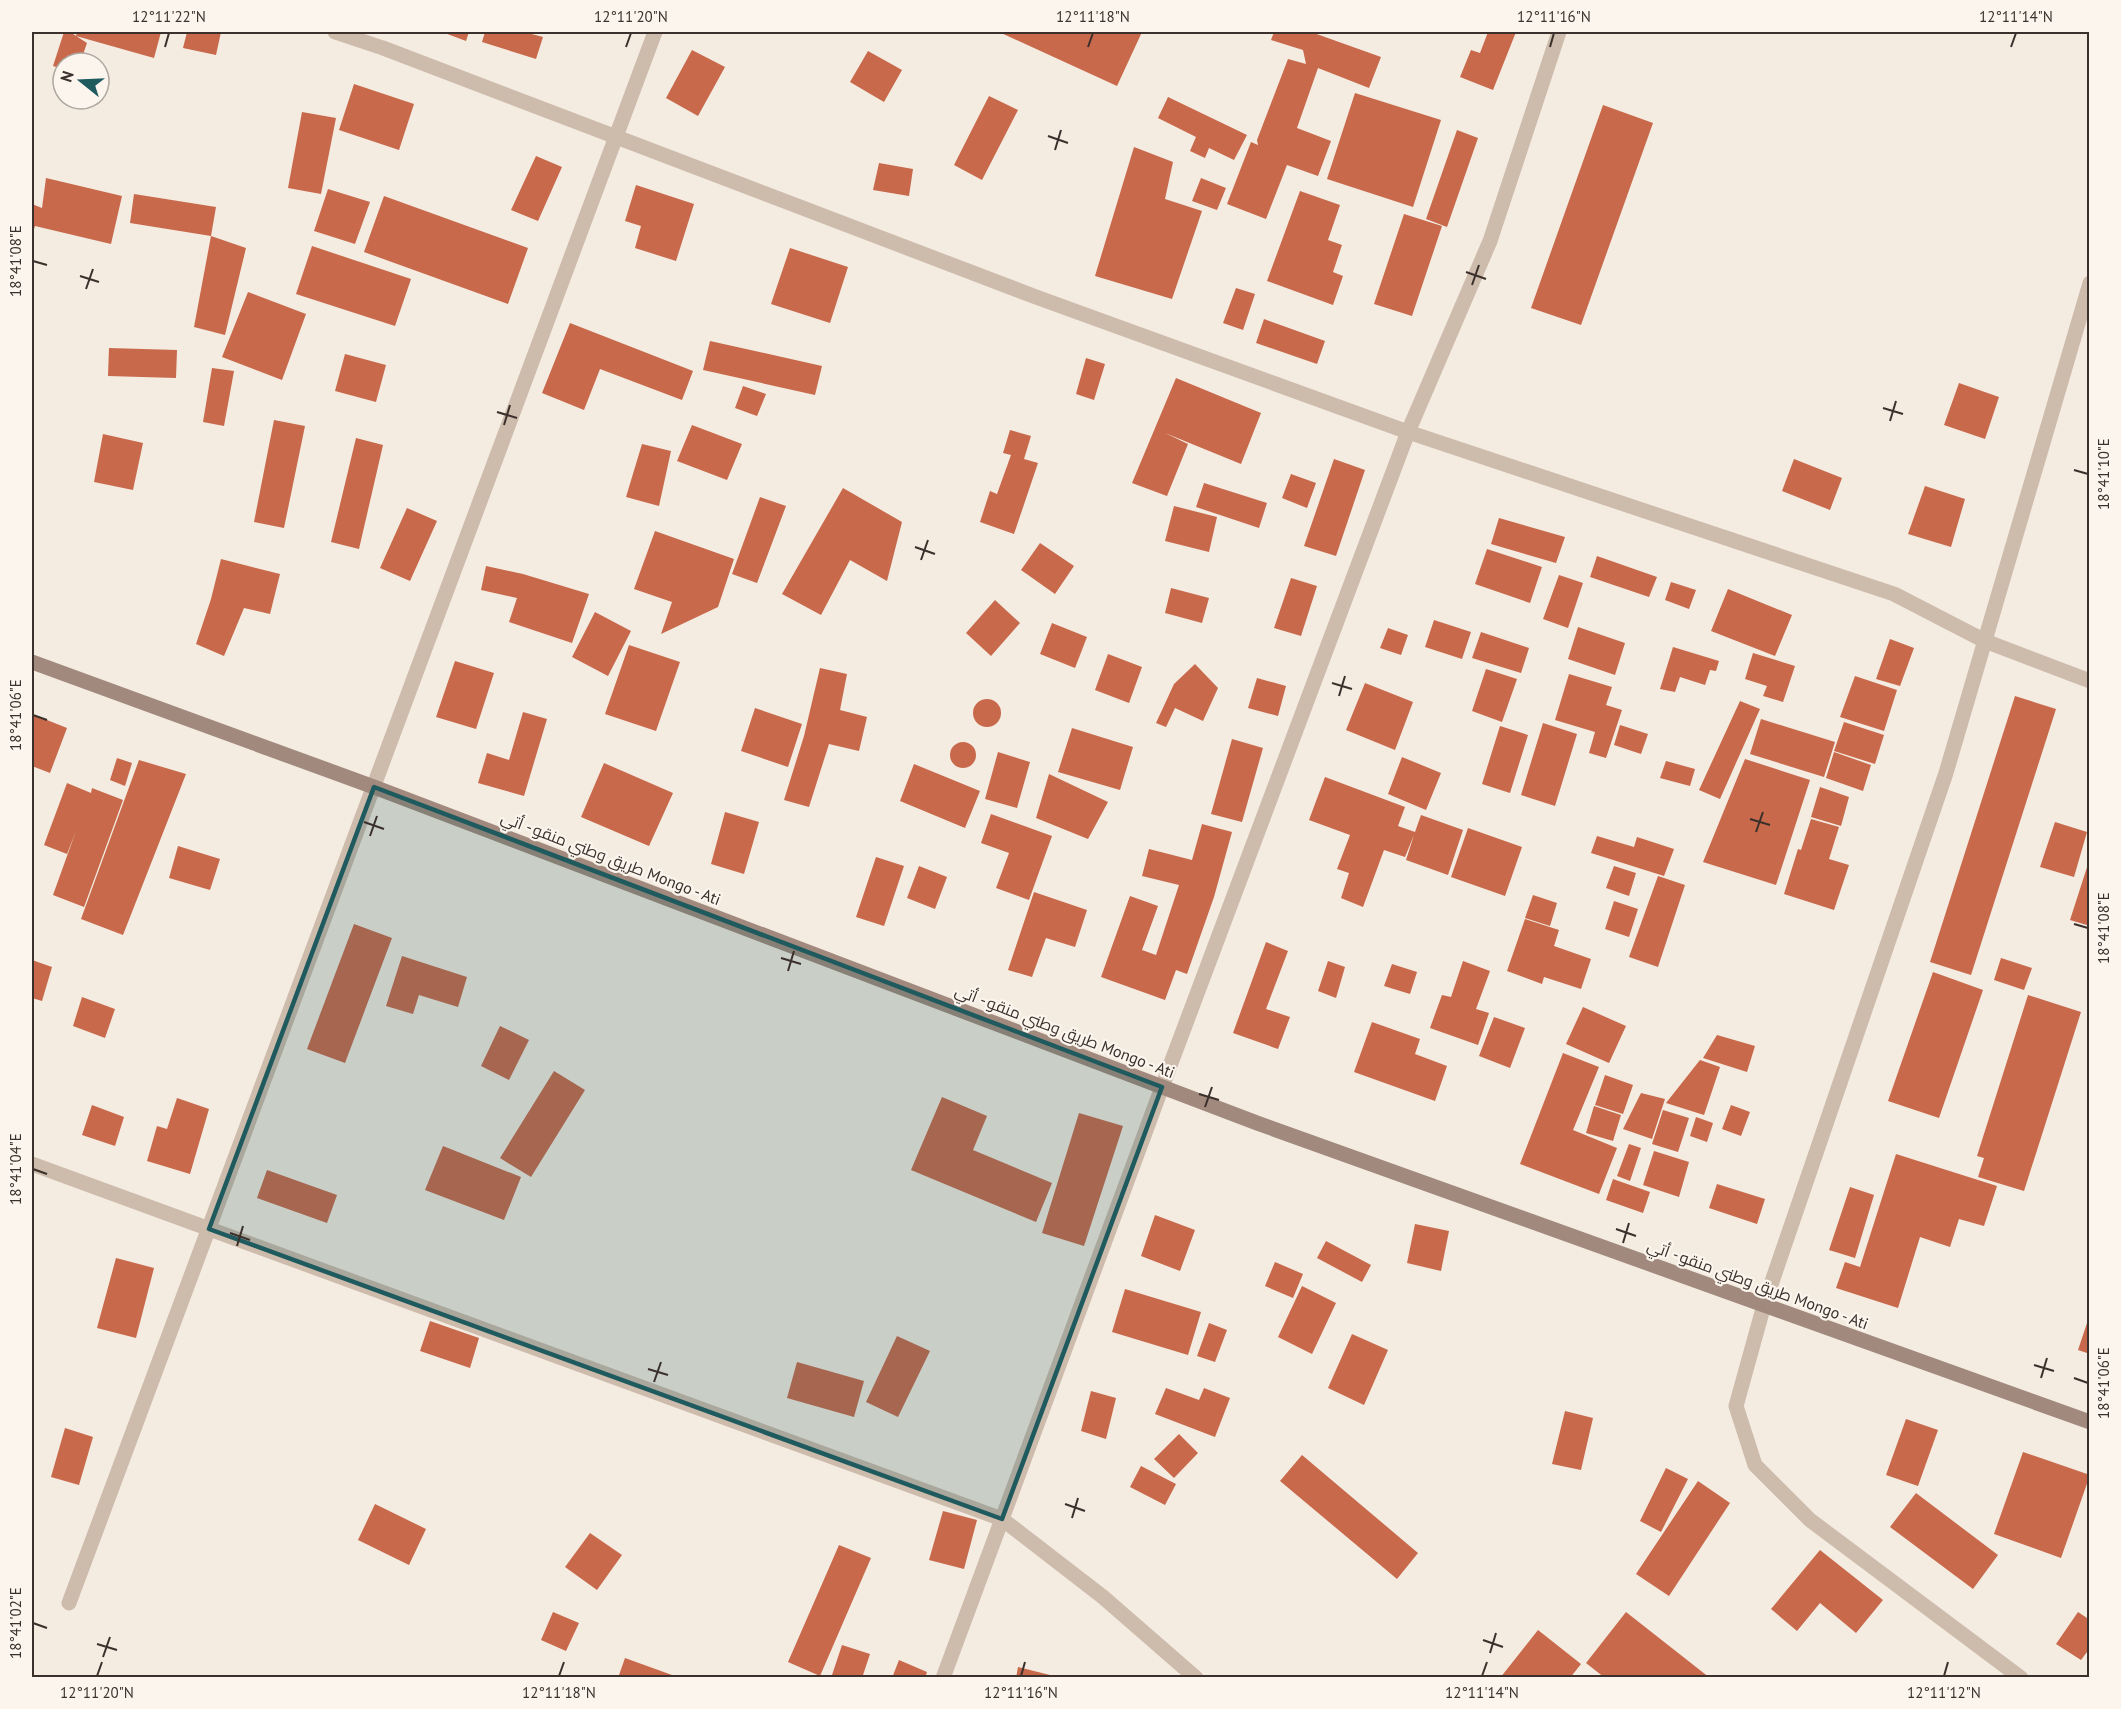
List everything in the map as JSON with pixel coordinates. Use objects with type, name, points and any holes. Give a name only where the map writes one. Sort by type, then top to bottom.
[{"type":"main road","name":"طريق وطني منقو - أتي Mongo - Ati","points":[[32,662],[374,787],[1162,1087],[2090,1422]]},
{"type":"street","points":[[335,32],[1036,297],[1408,432],[1894,594],[1985,641],[2090,681]]},
{"type":"street","points":[[69,1603],[655,32]]},
{"type":"street","points":[[943,1677],[1408,432],[1490,241],[1559,32]]},
{"type":"street","points":[[2021,1677],[1810,1520],[1755,1465],[1736,1406],[1764,1305],[1946,773],[2090,283]]},
{"type":"street","points":[[32,1164],[1002,1519],[1103,1597],[1196,1677]]},
{"type":"highlighted area","points":[[374,787],[1162,1087],[1002,1519],[209,1229]]},
{"type":"building","points":[[64,32],[70,32],[87,43],[84,51],[58,51]]},
{"type":"building","points":[[77,32],[161,32],[154,58],[76,36]]},
{"type":"building","points":[[187,32],[221,32],[216,55],[183,48]]},
{"type":"building","points":[[442,32],[469,32],[466,41]]},
{"type":"building","points":[[485,32],[524,32],[543,37],[536,59],[482,42]]},
{"type":"building","points":[[999,32],[1142,32],[1117,86]]},
{"type":"building","points":[[1274,32],[1311,32],[1381,57],[1369,88],[1318,68],[1297,128],[1331,141],[1318,176],[1287,165],[1266,219],[1227,204],[1251,142],[1258,145],[1257,140],[1288,59],[1306,64],[1303,50],[1271,40]]},
{"type":"building","points":[[1488,32],[1516,32],[1493,90],[1460,77],[1471,50],[1480,53]]},
{"type":"building","points":[[692,50],[725,67],[698,116],[666,98]]},
{"type":"building","points":[[868,51],[902,70],[884,102],[850,82]]},
{"type":"building","points":[[354,84],[414,104],[399,150],[339,130]]},
{"type":"building","points":[[1355,93],[1441,120],[1413,207],[1327,179]]},
{"type":"building","points":[[989,96],[1018,110],[982,180],[954,165]]},
{"type":"building","points":[[1168,97],[1247,135],[1234,160],[1209,148],[1205,158],[1190,151],[1196,137],[1158,118]]},
{"type":"building","points":[[1603,105],[1653,123],[1581,325],[1531,308]]},
{"type":"building","points":[[302,112],[336,118],[321,194],[288,188]]},
{"type":"building","points":[[1457,130],[1478,138],[1447,227],[1426,219]]},
{"type":"building","points":[[1134,147],[1173,162],[1165,199],[1202,211],[1172,299],[1095,276]]},
{"type":"building","points":[[536,156],[562,167],[538,221],[511,210]]},
{"type":"building","points":[[879,163],[913,169],[909,196],[873,190]]},
{"type":"building","points":[[46,178],[122,196],[111,244],[35,226],[32,235],[32,204],[42,208]]},
{"type":"building","points":[[1201,178],[1226,188],[1217,210],[1192,201]]},
{"type":"building","points":[[636,185],[694,204],[676,261],[635,248],[641,226],[625,221]]},
{"type":"building","points":[[328,189],[370,202],[355,244],[314,231]]},
{"type":"building","points":[[1300,191],[1340,205],[1328,240],[1342,245],[1333,272],[1343,276],[1333,305],[1267,281]]},
{"type":"building","points":[[134,194],[216,207],[211,236],[130,223]]},
{"type":"building","points":[[384,196],[528,248],[508,304],[364,252]]},
{"type":"building","points":[[1404,214],[1442,226],[1412,316],[1374,304]]},
{"type":"building","points":[[211,236],[246,248],[225,335],[194,327]]},
{"type":"building","points":[[312,246],[411,279],[395,326],[296,294]]},
{"type":"building","points":[[790,248],[848,267],[830,323],[771,304]]},
{"type":"building","points":[[1236,288],[1255,294],[1243,330],[1223,323]]},
{"type":"building","points":[[248,292],[306,314],[282,380],[222,357]]},
{"type":"building","points":[[1264,319],[1325,341],[1317,364],[1256,343]]},
{"type":"building","points":[[570,323],[693,371],[682,400],[600,369],[584,410],[542,393]]},
{"type":"building","points":[[710,341],[822,366],[815,395],[703,370]]},
{"type":"building","points":[[109,348],[177,350],[176,378],[108,376]]},
{"type":"building","points":[[345,354],[386,365],[376,402],[335,391]]},
{"type":"building","points":[[1086,358],[1105,364],[1094,400],[1076,394]]},
{"type":"building","points":[[212,368],[234,371],[224,426],[203,422]]},
{"type":"building","points":[[1176,378],[1261,413],[1241,464],[1165,433],[1188,444],[1167,496],[1132,483]]},
{"type":"building","points":[[1959,383],[1999,397],[1985,439],[1944,425]]},
{"type":"building","points":[[743,386],[766,394],[757,416],[735,408]]},
{"type":"building","points":[[274,420],[305,426],[284,528],[254,522]]},
{"type":"building","points":[[692,425],[742,444],[727,480],[677,461]]},
{"type":"building","points":[[1010,430],[1031,436],[1024,459],[1038,463],[1014,534],[980,522],[990,491],[997,494],[1011,455],[1003,453]]},
{"type":"building","points":[[103,434],[143,443],[133,490],[94,482]]},
{"type":"building","points":[[356,438],[383,445],[359,549],[331,542]]},
{"type":"building","points":[[642,444],[671,451],[659,506],[626,497]]},
{"type":"building","points":[[1334,459],[1365,470],[1336,556],[1304,546]]},
{"type":"building","points":[[1794,459],[1842,478],[1830,510],[1782,491]]},
{"type":"building","points":[[1291,474],[1316,483],[1307,508],[1282,498]]},
{"type":"building","points":[[1204,483],[1267,503],[1259,528],[1196,507]]},
{"type":"building","points":[[1925,486],[1965,499],[1951,547],[1908,534]]},
{"type":"building","points":[[843,488],[902,522],[887,581],[850,560],[821,615],[782,594]]},
{"type":"building","points":[[760,497],[786,506],[757,583],[732,574]]},
{"type":"building","points":[[1174,506],[1217,517],[1209,552],[1165,541]]},
{"type":"building","points":[[407,508],[437,521],[410,581],[380,568]]},
{"type":"building","points":[[1499,518],[1565,537],[1556,563],[1491,544]]},
{"type":"building","points":[[655,531],[734,559],[718,607],[661,634],[672,602],[634,589]]},
{"type":"building","points":[[1040,543],[1074,566],[1055,594],[1021,570]]},
{"type":"building","points":[[1487,549],[1542,567],[1530,603],[1475,584]]},
{"type":"building","points":[[1597,556],[1657,577],[1649,597],[1590,577]]},
{"type":"building","points":[[221,559],[280,574],[270,614],[244,608],[224,656],[196,644]]},
{"type":"building","points":[[486,566],[523,574],[589,594],[572,643],[509,622],[517,598],[481,590]]},
{"type":"building","points":[[1559,575],[1583,583],[1568,628],[1543,619]]},
{"type":"building","points":[[1291,578],[1317,586],[1301,636],[1274,628]]},
{"type":"building","points":[[1671,582],[1696,590],[1689,609],[1665,600]]},
{"type":"building","points":[[1171,588],[1209,598],[1202,623],[1165,613]]},
{"type":"building","points":[[1728,589],[1792,615],[1775,656],[1711,631]]},
{"type":"building","points":[[995,600],[1020,623],[991,656],[966,633]]},
{"type":"building","points":[[595,612],[631,631],[608,676],[572,657]]},
{"type":"building","points":[[1434,620],[1471,632],[1462,659],[1425,647]]},
{"type":"building","points":[[1052,623],[1087,637],[1075,668],[1040,654]]},
{"type":"building","points":[[1578,627],[1625,643],[1615,675],[1568,659]]},
{"type":"building","points":[[1388,628],[1408,635],[1401,655],[1380,648]]},
{"type":"building","points":[[1481,632],[1529,648],[1521,673],[1472,658]]},
{"type":"building","points":[[1890,639],[1914,648],[1900,686],[1876,679]]},
{"type":"building","points":[[629,645],[680,662],[656,731],[605,714]]},
{"type":"building","points":[[1673,647],[1719,661],[1716,671],[1710,670],[1705,685],[1680,677],[1675,692],[1660,689]]},
{"type":"building","points":[[1753,653],[1795,666],[1783,702],[1763,696],[1767,686],[1745,679]]},
{"type":"building","points":[[1108,654],[1142,667],[1129,703],[1095,690]]},
{"type":"building","points":[[455,661],[494,673],[476,729],[436,717]]},
{"type":"building","points":[[1195,664],[1218,688],[1203,721],[1175,708],[1166,727],[1156,723],[1174,684]]},
{"type":"building","points":[[820,668],[847,674],[840,710],[867,717],[859,751],[829,744],[809,807],[784,800],[804,736]]},
{"type":"building","points":[[1486,669],[1517,679],[1502,722],[1472,711]]},
{"type":"building","points":[[1569,674],[1612,687],[1606,705],[1622,710],[1606,758],[1589,753],[1595,732],[1555,720]]},
{"type":"building","points":[[1855,676],[1897,690],[1884,731],[1840,717]]},
{"type":"building","points":[[1257,678],[1286,686],[1278,716],[1248,708]]},
{"type":"building","points":[[1365,683],[1413,702],[1395,750],[1346,730]]},
{"type":"building","points":[[2015,696],[2056,709],[1971,975],[1930,962]]},
{"type":"building","points":[[987,699],[997,703],[1001,713],[997,723],[987,727],[977,723],[973,713],[977,703]]},
{"type":"building","points":[[1740,701],[1760,709],[1720,799],[1699,790]]},
{"type":"building","points":[[755,708],[802,724],[788,767],[741,751]]},
{"type":"building","points":[[523,712],[547,719],[524,796],[478,783],[487,753],[509,760]]},
{"type":"building","points":[[32,714],[67,728],[50,773],[32,766]]},
{"type":"building","points":[[1761,719],[1835,742],[1824,777],[1750,754]]},
{"type":"building","points":[[1844,722],[1884,735],[1875,764],[1834,751]]},
{"type":"building","points":[[1543,723],[1577,734],[1555,806],[1521,795]]},
{"type":"building","points":[[1620,725],[1648,734],[1641,754],[1614,745]]},
{"type":"building","points":[[1500,726],[1528,735],[1510,793],[1482,784]]},
{"type":"building","points":[[1072,728],[1133,747],[1120,790],[1058,772]]},
{"type":"building","points":[[1232,739],[1263,748],[1242,822],[1211,814]]},
{"type":"building","points":[[963,742],[972,746],[976,755],[972,764],[963,768],[954,764],[950,755],[954,746]]},
{"type":"building","points":[[998,752],[1030,762],[1017,808],[985,799]]},
{"type":"building","points":[[1834,752],[1871,765],[1863,791],[1826,778]]},
{"type":"building","points":[[1402,757],[1441,773],[1426,810],[1388,794]]},
{"type":"building","points":[[117,758],[132,763],[125,786],[110,780]]},
{"type":"building","points":[[1745,759],[1810,780],[1776,885],[1703,862]]},
{"type":"building","points":[[139,760],[186,774],[123,935],[81,919]]},
{"type":"building","points":[[1666,761],[1695,769],[1690,786],[1660,778]]},
{"type":"building","points":[[604,763],[673,793],[649,846],[581,817]]},
{"type":"building","points":[[914,764],[980,791],[965,828],[900,801]]},
{"type":"building","points":[[1049,774],[1108,802],[1088,839],[1036,818]]},
{"type":"building","points":[[1325,777],[1405,807],[1398,826],[1415,832],[1421,815],[1463,830],[1448,875],[1406,860],[1414,835],[1405,857],[1384,850],[1363,907],[1341,898],[1349,873],[1337,869],[1350,835],[1309,820]]},
{"type":"building","points":[[67,783],[91,793],[92,788],[123,800],[84,907],[53,895],[76,831],[67,854],[44,845]]},
{"type":"building","points":[[1820,787],[1849,797],[1841,826],[1811,817]]},
{"type":"building","points":[[725,812],[759,822],[744,874],[711,864]]},
{"type":"building","points":[[991,814],[1052,836],[1029,900],[996,888],[1009,853],[981,843]]},
{"type":"building","points":[[1811,819],[1839,827],[1829,859],[1849,865],[1834,910],[1784,894],[1798,849],[1801,850]]},
{"type":"building","points":[[2055,822],[2087,832],[2074,877],[2040,867]]},
{"type":"building","points":[[1202,824],[1232,832],[1214,897],[1187,974],[1176,970],[1165,1000],[1101,977],[1130,896],[1158,906],[1142,950],[1156,955],[1179,885],[1142,876],[1149,849],[1192,860]]},
{"type":"building","points":[[1468,828],[1522,847],[1505,896],[1451,877]]},
{"type":"building","points":[[1597,836],[1634,847],[1637,837],[1674,849],[1664,876],[1591,853]]},
{"type":"building","points":[[178,846],[220,859],[210,890],[169,878]]},
{"type":"building","points":[[876,857],[904,866],[884,926],[856,917]]},
{"type":"building","points":[[2090,861],[2090,926],[2070,920]]},
{"type":"building","points":[[919,866],[947,877],[935,909],[907,898]]},
{"type":"building","points":[[1614,866],[1636,873],[1629,896],[1606,888]]},
{"type":"building","points":[[1658,876],[1685,885],[1658,967],[1629,957]]},
{"type":"building","points":[[1034,892],[1087,910],[1075,947],[1046,938],[1032,977],[1008,970]]},
{"type":"building","points":[[1533,895],[1557,903],[1550,926],[1525,918]]},
{"type":"building","points":[[1614,901],[1638,909],[1629,937],[1605,929]]},
{"type":"building","points":[[1525,919],[1559,930],[1554,946],[1591,959],[1581,989],[1544,977],[1542,984],[1507,971]]},
{"type":"building","points":[[354,924],[392,938],[345,1063],[307,1049]]},
{"type":"building","points":[[1266,942],[1288,951],[1266,1009],[1290,1017],[1278,1049],[1233,1033]]},
{"type":"building","points":[[402,956],[467,977],[458,1007],[419,995],[413,1014],[386,1006]]},
{"type":"building","points":[[2001,958],[2032,968],[2024,990],[1994,980]]},
{"type":"building","points":[[32,960],[52,967],[42,1001],[32,998]]},
{"type":"building","points":[[1328,961],[1345,967],[1336,998],[1318,991]]},
{"type":"building","points":[[1463,961],[1490,971],[1476,1009],[1489,1013],[1478,1045],[1430,1028],[1442,995],[1451,997]]},
{"type":"building","points":[[1392,964],[1417,972],[1410,994],[1384,986]]},
{"type":"building","points":[[1933,972],[1983,990],[1939,1118],[1888,1101]]},
{"type":"building","points":[[2028,995],[2081,1012],[2024,1191],[1978,1177],[1984,1158],[1977,1156]]},
{"type":"building","points":[[82,997],[115,1009],[105,1038],[73,1026]]},
{"type":"building","points":[[1583,1007],[1626,1026],[1609,1063],[1566,1044]]},
{"type":"building","points":[[1494,1017],[1525,1028],[1510,1068],[1479,1056]]},
{"type":"building","points":[[1372,1022],[1420,1039],[1415,1054],[1447,1066],[1435,1101],[1354,1072]]},
{"type":"building","points":[[500,1026],[529,1040],[509,1080],[481,1066]]},
{"type":"building","points":[[1717,1035],[1755,1046],[1747,1072],[1703,1058]]},
{"type":"building","points":[[1563,1053],[1599,1067],[1573,1130],[1617,1148],[1599,1194],[1520,1164]]},
{"type":"building","points":[[1700,1060],[1720,1067],[1704,1115],[1666,1103]]},
{"type":"building","points":[[554,1071],[585,1090],[531,1177],[500,1158]]},
{"type":"building","points":[[1605,1075],[1633,1085],[1623,1114],[1595,1105]]},
{"type":"building","points":[[1641,1093],[1665,1099],[1652,1139],[1623,1129]]},
{"type":"building","points":[[942,1097],[987,1116],[973,1150],[1052,1183],[1036,1222],[911,1170]]},
{"type":"building","points":[[177,1098],[209,1109],[190,1174],[147,1161],[157,1126],[167,1129]]},
{"type":"building","points":[[92,1105],[124,1117],[115,1146],[82,1135]]},
{"type":"building","points":[[1731,1105],[1750,1112],[1741,1136],[1722,1129]]},
{"type":"building","points":[[1594,1106],[1621,1115],[1613,1141],[1586,1133]]},
{"type":"building","points":[[1663,1110],[1689,1118],[1678,1152],[1652,1144]]},
{"type":"building","points":[[1079,1113],[1123,1126],[1084,1246],[1042,1233]]},
{"type":"building","points":[[1696,1117],[1713,1123],[1707,1142],[1690,1136]]},
{"type":"building","points":[[1629,1144],[1641,1148],[1630,1181],[1617,1176]]},
{"type":"building","points":[[443,1146],[521,1177],[504,1220],[425,1190]]},
{"type":"building","points":[[1654,1151],[1689,1162],[1679,1197],[1643,1185]]},
{"type":"building","points":[[1896,1154],[1997,1186],[1984,1226],[1959,1219],[1950,1247],[1920,1237],[1898,1308],[1836,1288],[1845,1262],[1860,1267]]},
{"type":"building","points":[[267,1170],[337,1195],[327,1223],[257,1198]]},
{"type":"building","points":[[1613,1179],[1650,1192],[1643,1213],[1606,1200]]},
{"type":"building","points":[[1717,1184],[1765,1199],[1757,1224],[1709,1208]]},
{"type":"building","points":[[1850,1187],[1874,1195],[1855,1258],[1829,1250]]},
{"type":"building","points":[[1155,1215],[1195,1230],[1180,1271],[1141,1256]]},
{"type":"building","points":[[1415,1224],[1449,1231],[1441,1271],[1407,1263]]},
{"type":"building","points":[[1326,1241],[1371,1265],[1362,1282],[1317,1258]]},
{"type":"building","points":[[116,1258],[154,1268],[136,1338],[97,1328]]},
{"type":"building","points":[[1275,1262],[1303,1274],[1293,1298],[1265,1286]]},
{"type":"building","points":[[1302,1286],[1336,1303],[1312,1354],[1278,1337]]},
{"type":"building","points":[[1125,1289],[1201,1312],[1188,1355],[1112,1332]]},
{"type":"building","points":[[2090,1317],[2090,1354],[2078,1350]]},
{"type":"building","points":[[430,1321],[479,1338],[470,1368],[420,1351]]},
{"type":"building","points":[[1209,1323],[1227,1330],[1215,1362],[1197,1356]]},
{"type":"building","points":[[1352,1334],[1388,1350],[1364,1405],[1328,1388]]},
{"type":"building","points":[[897,1336],[930,1351],[898,1417],[866,1402]]},
{"type":"building","points":[[797,1362],[864,1381],[854,1417],[787,1398]]},
{"type":"building","points":[[1166,1388],[1199,1400],[1204,1388],[1230,1398],[1215,1437],[1155,1414]]},
{"type":"building","points":[[1091,1391],[1116,1398],[1106,1439],[1081,1431]]},
{"type":"building","points":[[1565,1411],[1593,1418],[1581,1470],[1552,1464]]},
{"type":"building","points":[[1906,1419],[1938,1430],[1918,1486],[1886,1475]]},
{"type":"building","points":[[65,1428],[93,1437],[79,1485],[51,1477]]},
{"type":"building","points":[[1179,1434],[1198,1453],[1174,1478],[1154,1459]]},
{"type":"building","points":[[2023,1452],[2090,1475],[2061,1558],[1994,1534]]},
{"type":"building","points":[[1302,1455],[1418,1553],[1397,1579],[1280,1481]]},
{"type":"building","points":[[1141,1466],[1176,1484],[1165,1505],[1130,1487]]},
{"type":"building","points":[[1666,1468],[1688,1479],[1661,1532],[1640,1521]]},
{"type":"building","points":[[1698,1481],[1730,1503],[1669,1596],[1636,1574]]},
{"type":"building","points":[[1916,1493],[1998,1555],[1973,1589],[1890,1527]]},
{"type":"building","points":[[375,1504],[426,1529],[409,1565],[358,1540]]},
{"type":"building","points":[[943,1511],[977,1520],[964,1569],[929,1560]]},
{"type":"building","points":[[590,1533],[622,1555],[597,1590],[565,1567]]},
{"type":"building","points":[[839,1545],[871,1558],[820,1676],[788,1662]]},
{"type":"building","points":[[1820,1550],[1883,1600],[1856,1633],[1820,1603],[1797,1631],[1771,1609]]},
{"type":"building","points":[[553,1612],[579,1623],[566,1651],[541,1640]]},
{"type":"building","points":[[1626,1612],[1710,1678],[1605,1678],[1586,1663]]},
{"type":"building","points":[[2078,1612],[2090,1620],[2090,1648],[2081,1660],[2056,1644]]},
{"type":"building","points":[[1538,1630],[1581,1664],[1570,1678],[1500,1678]]},
{"type":"building","points":[[842,1645],[870,1654],[862,1678],[831,1678]]},
{"type":"building","points":[[625,1658],[672,1675],[671,1678],[618,1678]]},
{"type":"building","points":[[899,1660],[927,1672],[925,1678],[892,1678]]},
{"type":"building","points":[[1018,1667],[1058,1677],[1058,1678],[1016,1678]]}]
